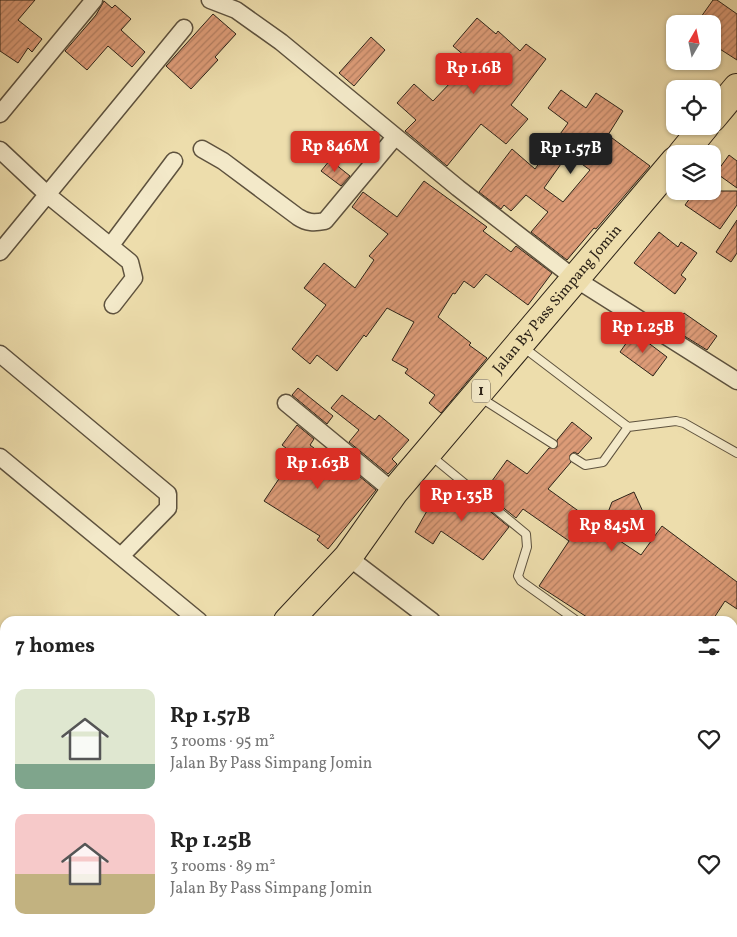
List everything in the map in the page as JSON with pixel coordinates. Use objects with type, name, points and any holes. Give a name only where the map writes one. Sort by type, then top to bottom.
[{"type":"highway","points":[[721,107],[737,88]]},
{"type":"highway","points":[[689,145],[698,135]]},
{"type":"highway","name":"Jalan By Pass Simpang Jomin","points":[[293,616],[348,557],[394,492],[429,454],[574,278],[666,171]]},
{"type":"street","points":[[0,114],[94,0]]},
{"type":"street","points":[[210,0],[236,10],[281,42],[395,137],[574,278],[737,382]]},
{"type":"street","points":[[0,252],[48,196],[184,28]]},
{"type":"street","points":[[202,148],[223,161],[298,217],[306,222],[316,223],[325,221],[395,137]]},
{"type":"street","points":[[0,150],[48,196],[130,262],[134,270],[134,278],[113,305]]},
{"type":"street","points":[[111,245],[174,161]]},
{"type":"street","points":[[0,354],[168,494],[168,508],[121,556]]},
{"type":"street","points":[[286,403],[394,492]]},
{"type":"street","points":[[0,457],[193,616]]},
{"type":"street","points":[[348,557],[425,616]]},
{"type":"lane","points":[[519,345],[628,426],[676,421],[684,423],[737,453]]},
{"type":"lane","points":[[477,395],[553,444]]},
{"type":"lane","points":[[574,458],[585,465],[603,462],[628,426]]},
{"type":"lane","points":[[429,454],[526,534],[528,548],[518,576],[521,582],[570,616]]},
{"type":"building","points":[[0,0],[35,0],[18,20],[42,39],[32,52],[28,48],[18,63],[0,51]]},
{"type":"building","points":[[713,0],[717,0],[737,14],[737,60],[721,50],[721,15],[702,15]]},
{"type":"building","points":[[104,1],[112,8],[115,5],[131,19],[121,30],[145,52],[132,67],[108,46],[87,70],[65,51],[96,15]]},
{"type":"building","points":[[213,14],[236,34],[215,57],[218,60],[191,89],[166,66]]},
{"type":"building","points":[[477,18],[496,34],[498,31],[520,51],[526,44],[546,59],[511,105],[528,119],[506,144],[481,124],[447,166],[405,131],[416,120],[397,103],[414,84],[433,101],[471,61],[453,46]]},
{"type":"building","points":[[371,37],[385,50],[354,86],[339,73]]},
{"type":"building","points":[[561,90],[586,108],[596,93],[623,111],[608,135],[650,166],[567,260],[531,232],[548,212],[526,195],[511,211],[504,205],[501,209],[479,192],[512,149],[535,169],[568,123],[548,108]],"holes":[[[568,154],[590,170],[563,202],[544,188]]]},
{"type":"building","points":[[729,155],[737,161],[737,188],[721,177],[721,166]]},
{"type":"building","points":[[330,160],[350,176],[341,186],[321,171]]},
{"type":"building","points":[[424,181],[487,227],[483,231],[511,252],[516,246],[552,273],[528,305],[486,274],[474,288],[464,281],[455,294],[453,293],[438,317],[471,343],[469,345],[487,358],[441,413],[429,403],[435,395],[405,373],[408,369],[392,360],[414,322],[387,308],[366,337],[364,335],[337,371],[317,355],[310,364],[292,349],[326,305],[304,288],[324,263],[355,288],[374,260],[369,256],[388,234],[352,207],[363,192],[397,217]]},
{"type":"building","points":[[721,191],[737,191],[737,205],[720,229],[685,205],[689,200],[721,200]]},
{"type":"building","points":[[737,220],[737,253],[731,262],[716,252]]},
{"type":"building","points":[[659,232],[678,247],[681,242],[697,253],[681,275],[686,279],[675,294],[634,263]]},
{"type":"building","points":[[684,313],[717,336],[707,350],[673,329]]},
{"type":"building","points":[[634,332],[667,357],[653,376],[620,352]]},
{"type":"building","points":[[298,388],[333,416],[327,424],[292,395]]},
{"type":"building","points":[[342,395],[375,420],[379,415],[409,440],[392,459],[397,464],[388,474],[349,442],[359,430],[331,408]]},
{"type":"building","points":[[572,422],[592,438],[578,454],[574,452],[570,455],[571,462],[548,489],[602,528],[612,502],[634,492],[644,514],[605,531],[641,555],[662,526],[737,582],[737,609],[725,601],[715,616],[585,616],[539,586],[569,541],[523,509],[516,518],[484,492],[507,460],[527,474],[549,448],[557,447],[557,440]]},
{"type":"building","points":[[297,425],[314,439],[310,445],[332,462],[336,457],[376,490],[328,549],[317,540],[320,536],[264,501],[295,455],[282,445]]},
{"type":"building","points":[[452,480],[509,527],[483,560],[441,531],[433,544],[415,532],[432,502],[434,503]]}]
